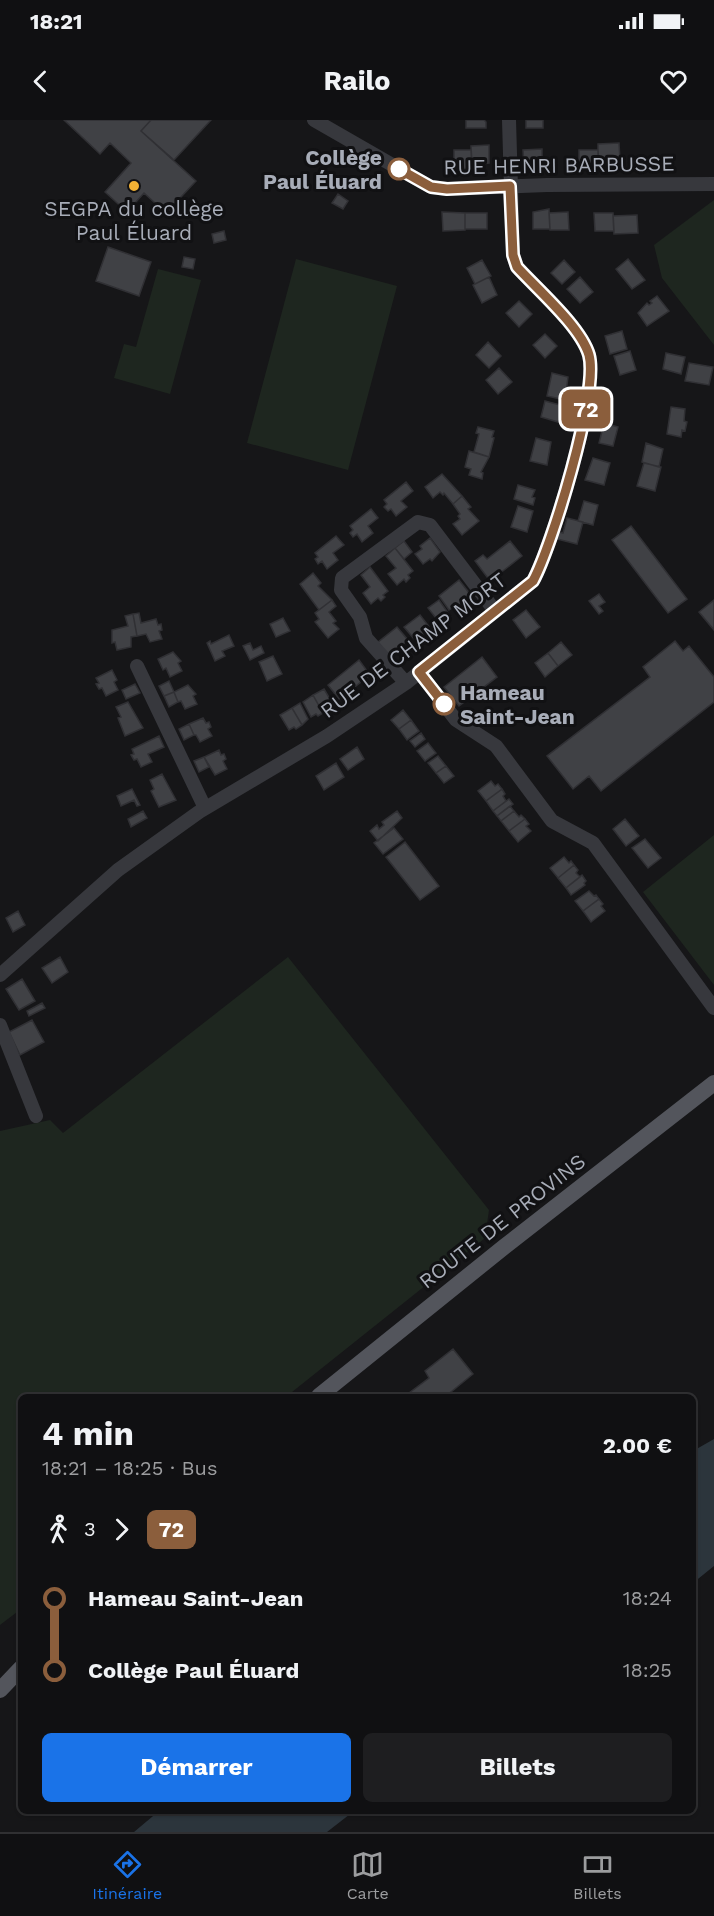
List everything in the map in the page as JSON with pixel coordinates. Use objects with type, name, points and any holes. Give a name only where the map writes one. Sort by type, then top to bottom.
[{"type":"main road","name":"ROUTE DE PROVINS","points":[[322,1394],[504,1247],[714,1083]]},
{"type":"main road","points":[[0,1690],[18,1671]]},
{"type":"street","name":"RUE HENRI BARBUSSE","points":[[314,120],[431,187],[447,189],[510,186],[714,184]]},
{"type":"street","name":"RUE DE CHAMP MORT","points":[[0,975],[118,870],[206,808],[327,736],[406,682],[533,581],[542,566],[579,438],[591,377],[589,355],[576,330],[517,267],[513,255],[509,120]]},
{"type":"street","points":[[406,682],[366,638],[360,617],[341,590],[342,578],[418,522],[430,525],[495,611]]},
{"type":"street","points":[[136,666],[206,808]]},
{"type":"street","points":[[419,672],[456,720],[496,746],[552,821],[592,843],[714,1008]]},
{"type":"street","points":[[0,1025],[36,1116]]},
{"type":"shaded area","points":[[714,200],[714,345],[662,278],[654,245]]},
{"type":"shaded area","points":[[296,259],[397,286],[348,470],[247,443]]},
{"type":"shaded area","points":[[158,269],[201,280],[170,394],[114,378],[124,344],[136,347]]},
{"type":"shaded area","points":[[714,835],[714,985],[643,892]]},
{"type":"shaded area","points":[[288,957],[489,1210],[485,1238],[290,1394],[18,1394],[18,1611],[0,1625],[0,1131],[50,1120],[63,1133]]},
{"type":"shaded area","points":[[714,1439],[714,1566],[696,1581],[696,1449]]},
{"type":"shaded area","points":[[155,1814],[350,1814],[327,1832],[134,1832]]},
{"type":"building","points":[[64,120],[151,120],[141,131],[196,181],[166,213],[144,193],[127,212],[105,192],[131,163],[110,143],[100,154]]},
{"type":"building","points":[[151,120],[211,120],[174,160],[141,131]]},
{"type":"building","points":[[466,120],[484,120],[486,128],[466,128]]},
{"type":"building","points":[[526,120],[543,120],[543,128],[526,128]]},
{"type":"building","points":[[619,143],[620,160],[598,161],[598,144]]},
{"type":"building","points":[[489,145],[489,163],[472,165],[471,146]]},
{"type":"building","points":[[542,149],[542,167],[524,168],[523,150]]},
{"type":"building","points":[[454,150],[471,150],[472,169],[454,168]]},
{"type":"building","points":[[579,150],[598,150],[599,167],[579,167]]},
{"type":"building","points":[[338,194],[348,201],[343,209],[332,203]]},
{"type":"building","points":[[549,209],[550,229],[533,229],[533,212]]},
{"type":"building","points":[[442,212],[465,213],[465,230],[443,231]]},
{"type":"building","points":[[568,212],[569,230],[550,230],[549,213]]},
{"type":"building","points":[[465,213],[487,213],[487,229],[465,229]]},
{"type":"building","points":[[594,213],[613,213],[614,231],[595,231]]},
{"type":"building","points":[[637,215],[638,233],[614,234],[613,216]]},
{"type":"building","points":[[224,231],[226,240],[214,243],[212,234]]},
{"type":"building","points":[[108,247],[151,262],[139,296],[96,281]]},
{"type":"building","points":[[184,257],[195,259],[193,269],[182,267]]},
{"type":"building","points":[[628,259],[645,280],[632,289],[616,269]]},
{"type":"building","points":[[482,260],[491,276],[475,284],[467,268]]},
{"type":"building","points":[[564,260],[575,272],[562,284],[551,273]]},
{"type":"building","points":[[489,277],[497,295],[482,303],[473,285]]},
{"type":"building","points":[[580,277],[593,292],[580,303],[567,289]]},
{"type":"building","points":[[657,296],[669,311],[647,326],[638,313],[647,303],[649,305],[652,303],[650,301]]},
{"type":"building","points":[[519,301],[532,314],[519,327],[506,313]]},
{"type":"building","points":[[622,331],[627,349],[610,354],[605,336]]},
{"type":"building","points":[[545,334],[557,346],[545,358],[533,345]]},
{"type":"building","points":[[488,342],[501,356],[489,368],[476,355]]},
{"type":"building","points":[[630,351],[636,370],[620,375],[614,356]]},
{"type":"building","points":[[666,353],[685,357],[681,374],[663,369]]},
{"type":"building","points":[[689,363],[713,367],[709,385],[685,381]]},
{"type":"building","points":[[499,368],[512,382],[498,394],[486,380]]},
{"type":"building","points":[[552,373],[568,377],[565,400],[547,396]]},
{"type":"building","points":[[545,401],[564,406],[558,422],[541,417]]},
{"type":"building","points":[[671,407],[685,409],[684,421],[687,422],[681,437],[667,434]]},
{"type":"building","points":[[604,423],[618,427],[613,446],[599,443]]},
{"type":"building","points":[[478,427],[494,431],[489,457],[474,452],[479,434],[476,433]]},
{"type":"building","points":[[536,438],[551,442],[547,465],[530,461]]},
{"type":"building","points":[[646,443],[663,449],[659,467],[642,462]]},
{"type":"building","points":[[469,451],[489,457],[481,472],[483,473],[482,479],[469,475],[471,469],[465,467]]},
{"type":"building","points":[[593,458],[610,463],[604,485],[585,480]]},
{"type":"building","points":[[644,463],[661,467],[655,491],[637,486]]},
{"type":"building","points":[[442,474],[462,496],[453,504],[444,493],[443,495],[440,492],[433,498],[425,487]]},
{"type":"building","points":[[406,482],[413,491],[401,501],[407,507],[396,516],[391,509],[388,511],[384,507],[387,504],[384,500]]},
{"type":"building","points":[[518,485],[535,490],[532,497],[535,498],[533,505],[514,499]]},
{"type":"building","points":[[462,496],[471,507],[468,509],[479,521],[462,535],[453,524],[460,519],[458,516],[460,514],[453,504]]},
{"type":"building","points":[[584,501],[598,505],[593,525],[578,521]]},
{"type":"building","points":[[518,506],[533,511],[527,532],[511,527]]},
{"type":"building","points":[[371,509],[378,518],[368,526],[373,533],[362,542],[357,534],[353,537],[350,533],[353,530],[350,526]]},
{"type":"building","points":[[567,518],[583,522],[577,544],[557,539],[559,532],[563,533]]},
{"type":"building","points":[[631,526],[687,599],[668,613],[612,540]]},
{"type":"building","points":[[336,536],[344,545],[333,553],[338,560],[327,569],[322,561],[318,564],[315,559],[318,557],[315,553]]},
{"type":"building","points":[[430,538],[440,552],[432,561],[430,559],[423,564],[415,554],[422,549],[420,546]]},
{"type":"building","points":[[404,541],[412,552],[404,559],[395,548]]},
{"type":"building","points":[[510,541],[522,556],[490,581],[475,561],[483,555],[487,559]]},
{"type":"building","points":[[395,548],[413,571],[408,575],[410,578],[406,582],[404,579],[397,585],[388,574],[396,568],[386,556]]},
{"type":"building","points":[[370,567],[388,591],[383,595],[385,597],[381,601],[378,598],[371,604],[363,593],[370,587],[361,575]]},
{"type":"building","points":[[313,573],[321,583],[318,586],[332,600],[319,610],[300,584]]},
{"type":"building","points":[[459,580],[470,594],[465,598],[467,601],[449,610],[439,596]]},
{"type":"building","points":[[599,594],[605,602],[599,606],[603,611],[599,614],[589,601]]},
{"type":"building","points":[[332,600],[336,606],[329,612],[336,621],[333,623],[339,629],[328,638],[315,622],[319,619],[315,613]]},
{"type":"building","points":[[439,600],[451,617],[446,621],[444,619],[439,622],[428,608]]},
{"type":"building","points":[[714,600],[714,630],[699,612]]},
{"type":"building","points":[[526,610],[540,627],[526,638],[513,620]]},
{"type":"building","points":[[139,613],[141,623],[156,619],[158,625],[161,624],[162,630],[159,631],[162,639],[150,642],[146,634],[137,636],[133,614]]},
{"type":"building","points":[[133,614],[137,636],[131,637],[131,647],[117,650],[115,642],[112,643],[112,630],[128,626],[125,616]]},
{"type":"building","points":[[420,615],[431,632],[415,640],[404,627]]},
{"type":"building","points":[[283,618],[290,631],[276,637],[270,624]]},
{"type":"building","points":[[397,627],[408,640],[402,645],[404,647],[394,655],[392,652],[387,656],[377,643]]},
{"type":"building","points":[[229,635],[234,646],[222,651],[225,656],[215,661],[207,643],[210,641],[211,644]]},
{"type":"building","points":[[675,641],[683,651],[689,646],[714,677],[714,702],[601,791],[589,776],[573,789],[547,756],[650,677],[643,667]]},
{"type":"building","points":[[561,642],[572,655],[558,666],[548,653]]},
{"type":"building","points":[[250,643],[253,650],[261,646],[264,653],[250,660],[243,646]]},
{"type":"building","points":[[173,652],[181,661],[178,663],[182,671],[170,677],[166,668],[163,670],[158,659]]},
{"type":"building","points":[[548,653],[558,666],[545,677],[535,663]]},
{"type":"building","points":[[273,656],[282,674],[267,681],[259,662]]},
{"type":"building","points":[[482,657],[497,677],[459,706],[444,687]]},
{"type":"building","points":[[359,660],[370,675],[339,699],[328,685]]},
{"type":"building","points":[[112,670],[117,680],[114,682],[118,690],[106,696],[102,688],[99,689],[96,684],[99,683],[96,678]]},
{"type":"building","points":[[169,681],[174,692],[164,696],[159,686]]},
{"type":"building","points":[[135,684],[140,693],[126,699],[122,690]]},
{"type":"building","points":[[188,685],[196,694],[193,696],[197,704],[185,709],[181,701],[178,702],[174,692]]},
{"type":"building","points":[[324,689],[333,704],[323,713],[313,695]]},
{"type":"building","points":[[174,692],[178,702],[169,707],[164,696]]},
{"type":"building","points":[[313,695],[323,713],[311,717],[303,702]]},
{"type":"building","points":[[128,702],[143,728],[125,736],[118,718],[121,717],[116,707]]},
{"type":"building","points":[[300,703],[308,719],[302,725],[292,708]]},
{"type":"building","points":[[292,708],[302,725],[289,730],[280,715]]},
{"type":"building","points":[[403,710],[411,720],[399,729],[391,720]]},
{"type":"building","points":[[203,718],[206,723],[209,722],[211,727],[208,729],[212,736],[200,742],[189,724]]},
{"type":"building","points":[[411,720],[419,731],[407,740],[399,729]]},
{"type":"building","points":[[189,724],[194,735],[184,740],[179,729]]},
{"type":"building","points":[[421,733],[425,739],[415,747],[410,741]]},
{"type":"building","points":[[159,736],[164,747],[148,754],[152,762],[141,767],[137,759],[134,760],[131,755],[134,754],[132,749]]},
{"type":"building","points":[[428,743],[436,753],[425,761],[417,751]]},
{"type":"building","points":[[357,747],[364,759],[348,770],[340,759]]},
{"type":"building","points":[[219,750],[221,755],[224,754],[226,759],[223,761],[227,769],[215,775],[204,757]]},
{"type":"building","points":[[438,756],[446,766],[436,773],[428,763]]},
{"type":"building","points":[[204,757],[209,767],[199,772],[194,761]]},
{"type":"building","points":[[336,763],[344,777],[324,790],[316,776]]},
{"type":"building","points":[[446,766],[454,776],[444,783],[436,773]]},
{"type":"building","points":[[162,774],[176,800],[159,807],[151,791],[154,789],[150,780]]},
{"type":"building","points":[[491,781],[502,789],[486,801],[478,791]]},
{"type":"building","points":[[132,789],[140,805],[137,806],[134,800],[121,806],[117,796]]},
{"type":"building","points":[[502,789],[506,801],[493,811],[486,801]]},
{"type":"building","points":[[509,799],[513,804],[497,816],[493,811]]},
{"type":"building","points":[[510,806],[514,811],[501,821],[497,816]]},
{"type":"building","points":[[143,811],[147,818],[131,827],[128,819]]},
{"type":"building","points":[[397,811],[402,818],[378,841],[370,831],[377,825],[379,829],[384,825],[382,822]]},
{"type":"building","points":[[514,811],[519,817],[521,815],[525,819],[509,831],[501,821]]},
{"type":"building","points":[[525,819],[529,824],[526,826],[531,831],[518,842],[509,831]]},
{"type":"building","points":[[625,819],[639,836],[626,846],[613,829]]},
{"type":"building","points":[[394,828],[403,839],[383,854],[374,843]]},
{"type":"building","points":[[645,839],[661,858],[648,868],[632,848]]},
{"type":"building","points":[[405,842],[439,886],[420,900],[386,857]]},
{"type":"building","points":[[564,857],[574,865],[558,878],[550,868]]},
{"type":"building","points":[[574,865],[580,877],[566,888],[558,878]]},
{"type":"building","points":[[582,875],[586,881],[585,885],[571,895],[566,888]]},
{"type":"building","points":[[589,891],[599,899],[583,911],[575,901]]},
{"type":"building","points":[[599,899],[605,911],[591,922],[583,911]]},
{"type":"building","points":[[18,911],[25,925],[13,932],[6,918]]},
{"type":"building","points":[[60,957],[68,972],[52,983],[42,968]]},
{"type":"building","points":[[22,979],[35,1001],[19,1010],[6,989]]},
{"type":"building","points":[[42,1003],[45,1008],[29,1016],[27,1011]]},
{"type":"building","points":[[32,1020],[44,1042],[20,1055],[9,1032]]},
{"type":"building","points":[[453,1349],[473,1374],[448,1394],[408,1394],[429,1378],[425,1371]]},
{"type":"bus line","name":"72","points":[[399,169],[431,187],[447,189],[510,186],[513,255],[517,267],[576,330],[589,355],[591,377],[581,430],[542,566],[533,581],[419,672],[444,704]]},
{"type":"place","name":"Collège Paul Éluard","points":[[399,169]]},
{"type":"place","name":"SEGPA du collège Paul Éluard","points":[[134,186]]},
{"type":"place","name":"Hameau Saint-Jean","points":[[444,704]]}]
